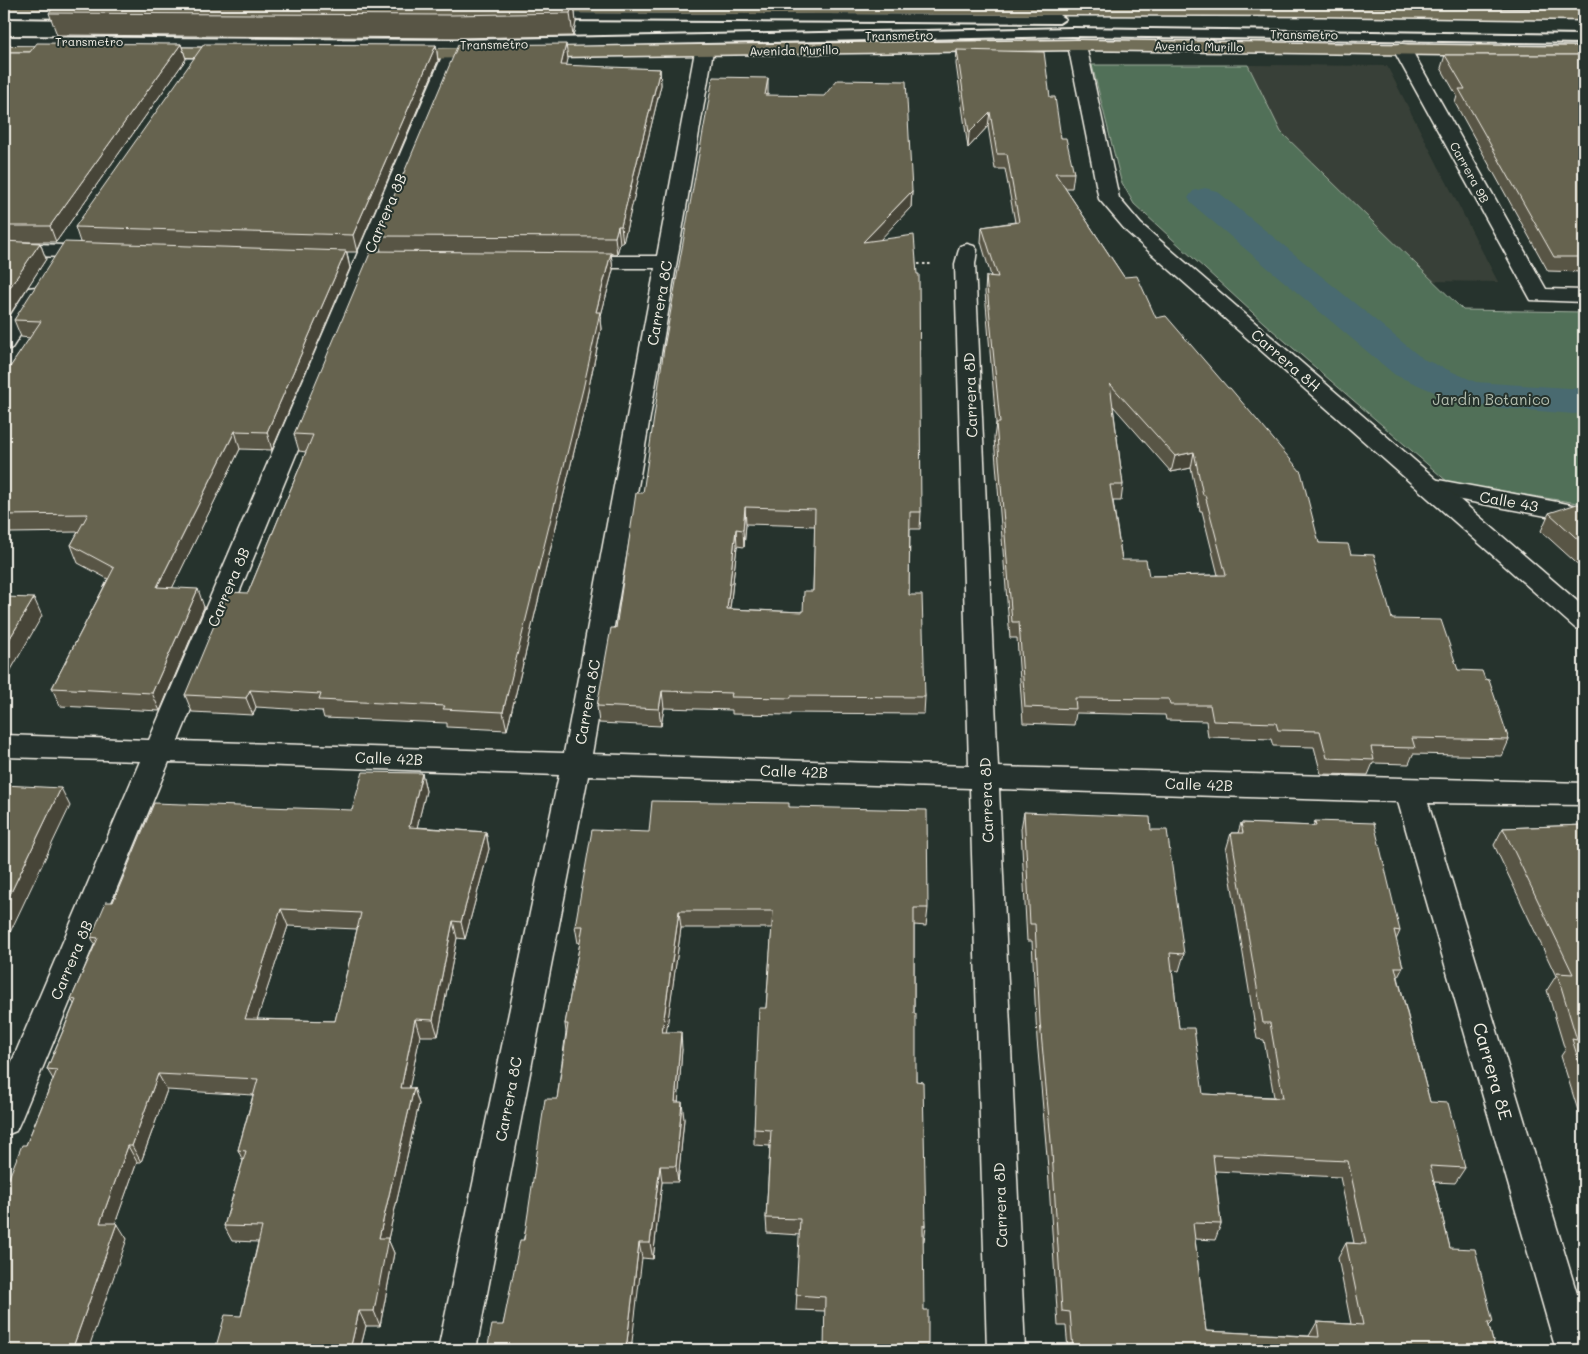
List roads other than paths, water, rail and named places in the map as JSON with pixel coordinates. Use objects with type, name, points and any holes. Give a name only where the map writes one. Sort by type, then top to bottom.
[{"type":"main road","points":[[4,5],[103,10]]},
{"type":"main road","points":[[523,12],[705,6],[938,6],[1346,8],[1584,15]]},
{"type":"main road","name":"Avenida Murillo","points":[[4,51],[452,54],[1077,45],[1584,52]]},
{"type":"street","name":"Carrera 8H","points":[[1077,45],[1110,199],[1134,228],[1433,487],[1584,621]]},
{"type":"street","name":"Carrera 9B","points":[[1402,49],[1539,294],[1584,296]]},
{"type":"street","name":"Carrera 8C","points":[[456,1350],[576,764],[704,51]]},
{"type":"street","points":[[189,69],[201,53]]},
{"type":"street","name":"Carrera 8B","points":[[4,1120],[452,54]]},
{"type":"street","points":[[4,249],[59,257],[111,252]]},
{"type":"street","points":[[4,343],[59,257]]},
{"type":"street","name":"Carrera 8D","points":[[966,257],[1006,1350]]},
{"type":"street","points":[[560,262],[667,262]]},
{"type":"street","name":"Calle 43","points":[[1433,487],[1584,514]]},
{"type":"street","name":"Calle 42B","points":[[4,746],[1410,791],[1584,794]]},
{"type":"street","name":"Carrera 8E","points":[[1410,791],[1576,1350]]},
{"type":"lane","name":"Transmetro","points":[[4,14],[103,10]]},
{"type":"lane","name":"Transmetro","points":[[523,12],[1208,20],[1584,27]]},
{"type":"lane","name":"Transmetro","points":[[4,40],[454,44],[1073,32],[1584,39]]},
{"type":"waterway","points":[[1205,198],[1409,367],[1469,393],[1573,402],[1584,401]]},
{"type":"park label","name":"Jardín Botanico","points":[[1491,399]]}]
